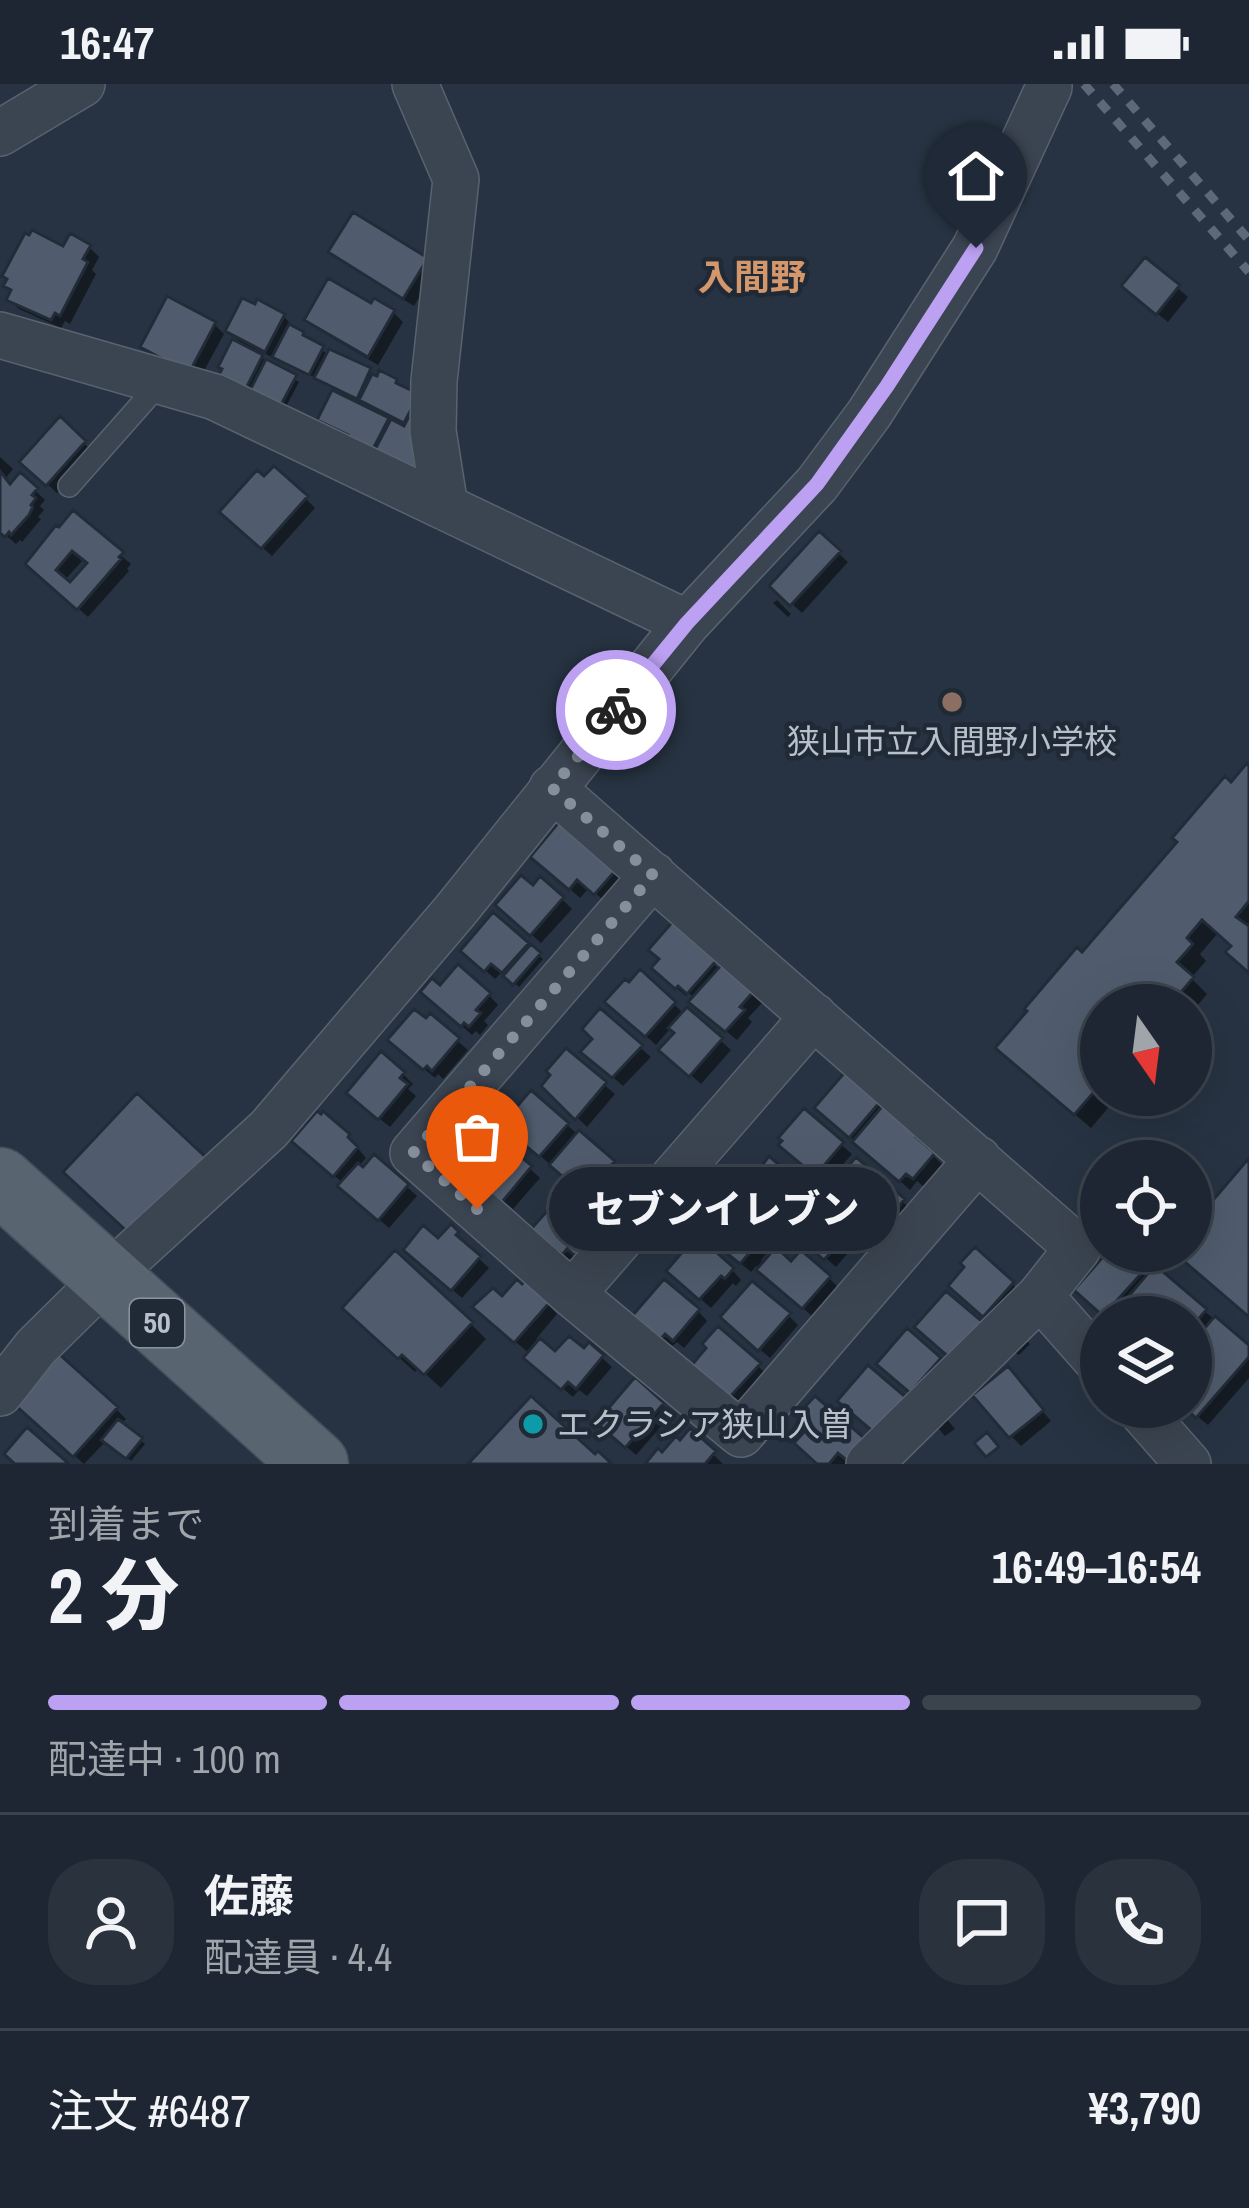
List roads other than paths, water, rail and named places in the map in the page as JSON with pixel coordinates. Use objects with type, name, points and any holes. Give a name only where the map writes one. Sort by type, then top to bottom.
[{"type":"main road","name":"50","points":[[0,1181],[315,1464]]},
{"type":"street","points":[[0,133],[82,84]]},
{"type":"street","points":[[415,84],[456,178],[434,381],[433,431],[445,507]]},
{"type":"street","points":[[0,1393],[36,1347],[106,1278],[269,1129],[455,911],[687,623],[817,484],[976,248],[1049,87]]},
{"type":"street","points":[[0,335],[215,397],[687,623]]},
{"type":"street","points":[[552,788],[1078,1248],[1040,1296],[869,1464]]},
{"type":"street","points":[[653,875],[413,1153],[572,1294],[741,1435],[978,1159]]},
{"type":"street","points":[[572,1294],[814,1016]]},
{"type":"street","points":[[1040,1296],[1080,1341]]},
{"type":"street","points":[[1156,1428],[1188,1464]]},
{"type":"lane","points":[[69,486],[160,383]]},
{"type":"railway","points":[[1084,84],[1249,272]]},
{"type":"railway","points":[[1113,84],[1249,240]]},
{"type":"place","name":"狭山市立入間野小学校","points":[[952,702]]},
{"type":"place","name":"セブンイレブン","points":[[477,1209]]},
{"type":"place","name":"エクラシア狭山入曽","points":[[533,1424]]},
{"type":"district","name":"入間野","points":[[752,277]]}]
